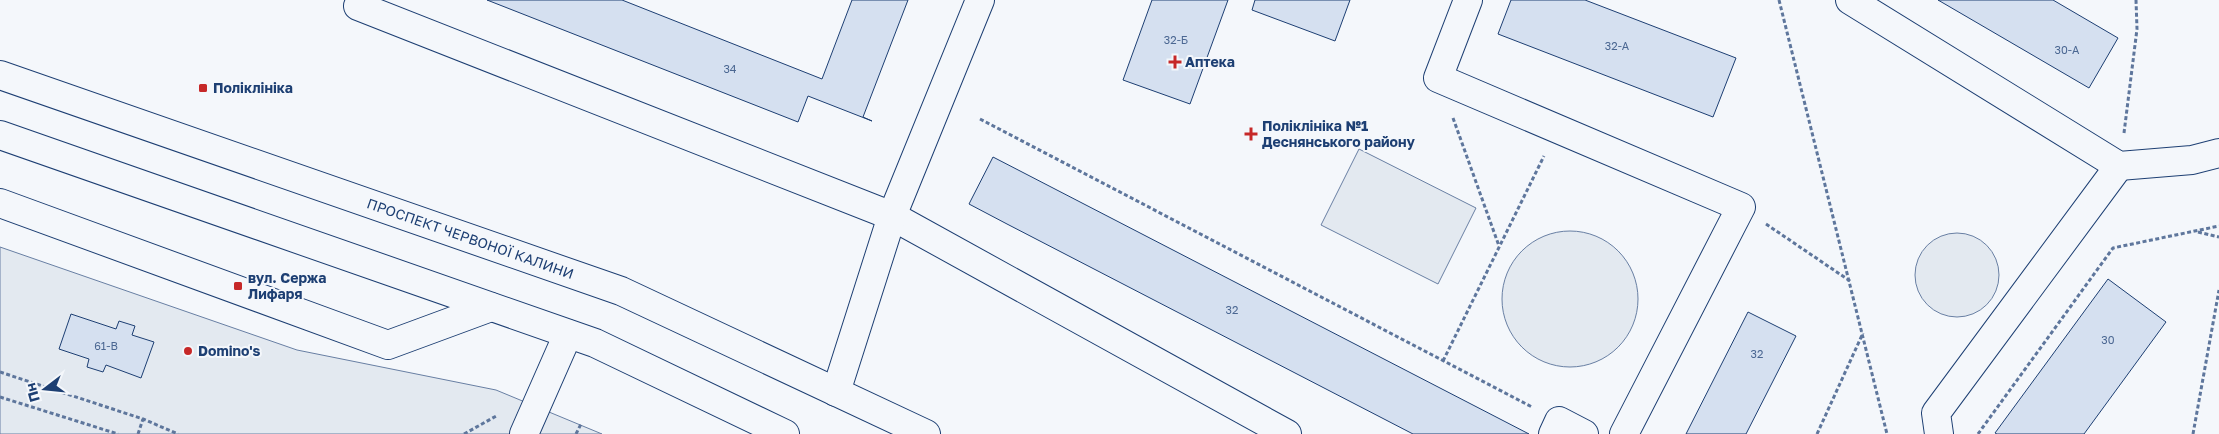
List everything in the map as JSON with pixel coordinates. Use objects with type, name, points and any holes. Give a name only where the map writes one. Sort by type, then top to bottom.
[{"type":"main road","points":[[361,0],[358,6],[892,216],[1287,434]]},
{"type":"main road","points":[[836,392],[892,216],[980,0]]},
{"type":"main road","points":[[1468,0],[1438,78],[1741,207],[1624,434]]},
{"type":"main road","points":[[1850,0],[2119,166],[2192,160],[2219,153]]},
{"type":"main road","name":"ПРОСПЕКТ ЧЕРВОНОЇ КАЛИНИ","points":[[0,75],[620,291],[926,434]]},
{"type":"main road","points":[[0,135],[595,343],[785,434]]},
{"type":"main road","points":[[1939,434],[1936,413],[2119,166]]},
{"type":"main road","points":[[0,203],[388,345],[491,307]]},
{"type":"main road","points":[[524,434],[568,334]]},
{"type":"main road","points":[[1556,428],[1584,434]]},
{"type":"path","points":[[1779,0],[1887,434]]},
{"type":"path","points":[[2119,166],[2138,29],[2136,0]]},
{"type":"path","points":[[1438,78],[1499,247]]},
{"type":"path","points":[[980,119],[1444,361],[1556,428]]},
{"type":"path","points":[[1444,361],[1557,129]]},
{"type":"path","points":[[1741,207],[1850,281]]},
{"type":"path","points":[[1978,434],[2113,248],[2219,226]]},
{"type":"path","points":[[2195,231],[2219,238]]},
{"type":"path","points":[[2193,434],[2219,290]]},
{"type":"path","points":[[1817,434],[1863,333]]},
{"type":"path","points":[[0,372],[143,418],[178,434]]},
{"type":"path","points":[[0,397],[118,434]]},
{"type":"path","points":[[464,434],[506,410]]},
{"type":"path","points":[[138,434],[143,418]]},
{"type":"path","points":[[576,434],[581,424]]},
{"type":"shaded area","points":[[1359,149],[1476,208],[1438,284],[1321,225]]},
{"type":"shaded area","points":[[1570,231],[1596,236],[1618,251],[1633,273],[1638,299],[1633,325],[1618,347],[1596,362],[1570,367],[1544,362],[1522,347],[1507,325],[1502,299],[1507,273],[1522,251],[1544,236]]},
{"type":"shaded area","points":[[1957,233],[1973,236],[1987,245],[1996,259],[1999,275],[1996,291],[1987,305],[1973,314],[1957,317],[1941,314],[1927,305],[1918,291],[1915,275],[1918,259],[1927,245],[1941,236]]},
{"type":"shaded area","points":[[0,247],[297,350],[496,390],[602,434],[0,434]]},
{"type":"building","points":[[487,0],[622,0],[822,79],[852,0],[908,0],[863,117],[872,121],[808,96],[798,122]]},
{"type":"building","points":[[1152,0],[1228,0],[1190,104],[1123,80]]},
{"type":"building","points":[[1255,0],[1350,0],[1335,41],[1252,10]]},
{"type":"building","points":[[1511,0],[1585,0],[1736,58],[1713,117],[1498,34]]},
{"type":"building","points":[[1938,0],[2053,0],[2118,38],[2089,88]]},
{"type":"building","points":[[993,157],[1529,434],[1413,434],[969,204]]},
{"type":"building","points":[[2108,279],[2166,322],[2084,434],[1995,433]]},
{"type":"building","points":[[1748,312],[1796,336],[1746,434],[1686,434]]},
{"type":"building","points":[[71,314],[116,329],[119,321],[135,326],[132,335],[154,342],[141,378],[106,365],[103,372],[87,367],[89,359],[59,349]]},
{"type":"place","name":"Аптека","points":[[1175,62]]},
{"type":"place","name":"Поліклініка","points":[[203,88]]},
{"type":"place","name":"Поліклініка №1 Деснянського району","points":[[1251,134]]},
{"type":"place","name":"вул. Сержа Лифаря","points":[[238,286]]},
{"type":"place","name":"Domino's","points":[[188,351]]}]
